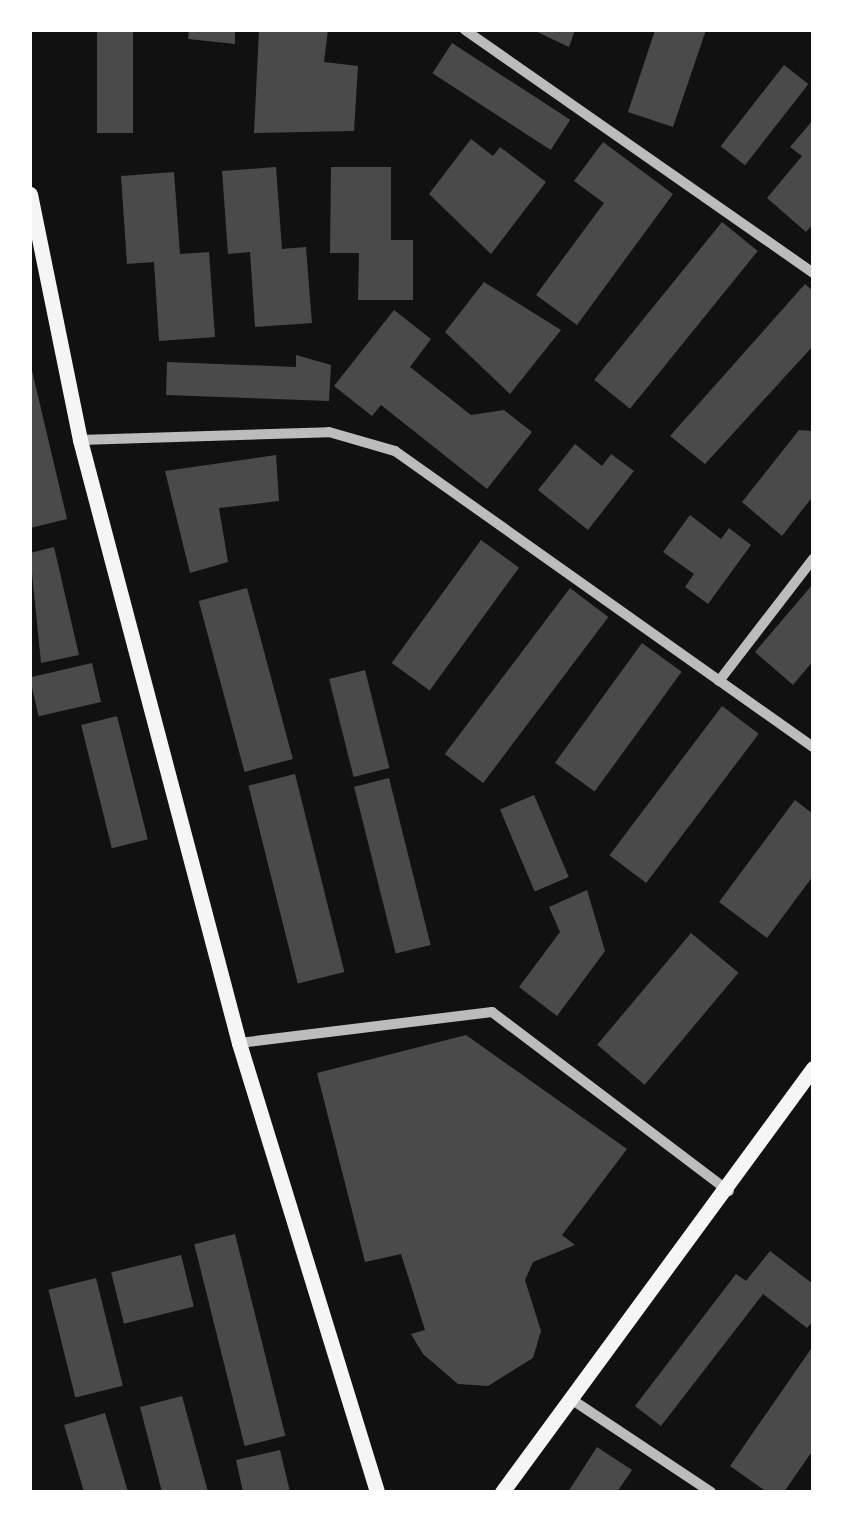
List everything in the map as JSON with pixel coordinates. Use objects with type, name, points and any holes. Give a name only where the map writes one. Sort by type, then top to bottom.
[{"type":"main road","points":[[30,194],[80,440],[239,1043],[376,1492]]},
{"type":"main road","points":[[502,1492],[730,1192],[813,1068]]},
{"type":"street","points":[[465,30],[813,273]]},
{"type":"street","points":[[80,440],[329,432],[382,446],[813,747]]},
{"type":"street","points":[[719,681],[813,560]]},
{"type":"street","points":[[239,1043],[492,1012],[730,1192]]},
{"type":"street","points":[[570,1399],[711,1492]]},
{"type":"building","points":[[97,30],[133,30],[133,133],[97,133]]},
{"type":"building","points":[[189,30],[235,30],[235,44],[188,39]]},
{"type":"building","points":[[259,30],[328,30],[324,62],[358,66],[354,131],[254,133]]},
{"type":"building","points":[[533,30],[575,30],[569,47]]},
{"type":"building","points":[[655,30],[706,30],[673,127],[628,112]]},
{"type":"building","points":[[452,43],[570,120],[551,150],[432,73]]},
{"type":"building","points":[[784,65],[808,84],[745,165],[721,146]]},
{"type":"building","points":[[813,120],[813,224],[806,232],[767,198],[802,156],[790,147]]},
{"type":"building","points":[[471,139],[493,156],[500,147],[546,182],[491,254],[429,194]]},
{"type":"building","points":[[603,142],[673,194],[577,325],[536,295],[604,203],[574,181]]},
{"type":"building","points":[[276,167],[282,249],[306,247],[312,323],[255,327],[250,252],[228,254],[222,171]]},
{"type":"building","points":[[331,167],[391,167],[391,240],[413,240],[413,300],[358,300],[359,253],[330,253]]},
{"type":"building","points":[[174,172],[180,254],[209,252],[215,337],[159,341],[154,262],[127,264],[121,176]]},
{"type":"building","points":[[722,222],[758,251],[630,409],[594,380]]},
{"type":"building","points":[[484,282],[561,330],[510,394],[445,332]]},
{"type":"building","points":[[805,284],[813,291],[813,346],[705,464],[670,436]]},
{"type":"building","points":[[394,310],[431,339],[410,367],[471,415],[504,410],[532,432],[487,489],[381,405],[372,416],[334,386]]},
{"type":"building","points":[[296,355],[331,365],[329,401],[166,395],[167,362],[296,367]]},
{"type":"building","points":[[30,362],[67,519],[30,528]]},
{"type":"building","points":[[799,430],[813,431],[813,496],[782,536],[742,502]]},
{"type":"building","points":[[575,444],[602,466],[611,454],[634,471],[588,530],[538,490]]},
{"type":"building","points":[[276,455],[279,501],[219,508],[228,562],[190,573],[165,471]]},
{"type":"building","points":[[690,515],[721,539],[729,528],[751,545],[708,604],[685,587],[694,574],[663,552]]},
{"type":"building","points":[[481,540],[519,568],[430,691],[392,663]]},
{"type":"building","points":[[54,547],[79,655],[41,663],[30,553]]},
{"type":"building","points":[[813,584],[813,661],[793,685],[755,652]]},
{"type":"building","points":[[247,588],[293,759],[245,772],[199,601]]},
{"type":"building","points":[[570,588],[608,617],[483,783],[445,754]]},
{"type":"building","points":[[642,643],[682,672],[595,792],[555,763]]},
{"type":"building","points":[[92,663],[101,702],[39,716],[30,677]]},
{"type":"building","points":[[365,670],[389,768],[354,777],[329,679]]},
{"type":"building","points":[[722,706],[759,734],[646,883],[609,855]]},
{"type":"building","points":[[117,716],[148,839],[112,848],[81,725]]},
{"type":"building","points":[[295,774],[344,972],[298,984],[248,786]]},
{"type":"building","points":[[389,778],[431,945],[396,954],[354,787]]},
{"type":"building","points":[[534,795],[569,877],[535,891],[500,809]]},
{"type":"building","points":[[795,800],[813,814],[813,876],[767,938],[719,902]]},
{"type":"building","points":[[587,890],[605,951],[557,1016],[519,987],[560,932],[549,907]]},
{"type":"building","points":[[691,933],[738,973],[645,1085],[597,1045]]},
{"type":"building","points":[[466,1035],[627,1149],[562,1235],[575,1245],[533,1262],[525,1280],[541,1331],[533,1358],[488,1386],[458,1384],[423,1354],[411,1334],[425,1330],[401,1254],[365,1262],[317,1073]]},
{"type":"building","points":[[235,1234],[285,1436],[245,1446],[194,1244]]},
{"type":"building","points":[[770,1251],[813,1284],[813,1321],[807,1328],[763,1294],[661,1426],[635,1406],[736,1274],[746,1281]]},
{"type":"building","points":[[181,1255],[194,1306],[124,1324],[111,1272]]},
{"type":"building","points":[[96,1278],[123,1386],[75,1398],[48,1290]]},
{"type":"building","points":[[813,1346],[813,1450],[784,1492],[767,1492],[730,1466]]},
{"type":"building","points":[[182,1396],[208,1492],[162,1492],[140,1407]]},
{"type":"building","points":[[105,1413],[128,1492],[84,1492],[64,1425]]},
{"type":"building","points":[[597,1447],[632,1470],[617,1492],[568,1492]]},
{"type":"building","points":[[280,1450],[290,1492],[243,1492],[236,1460]]}]
